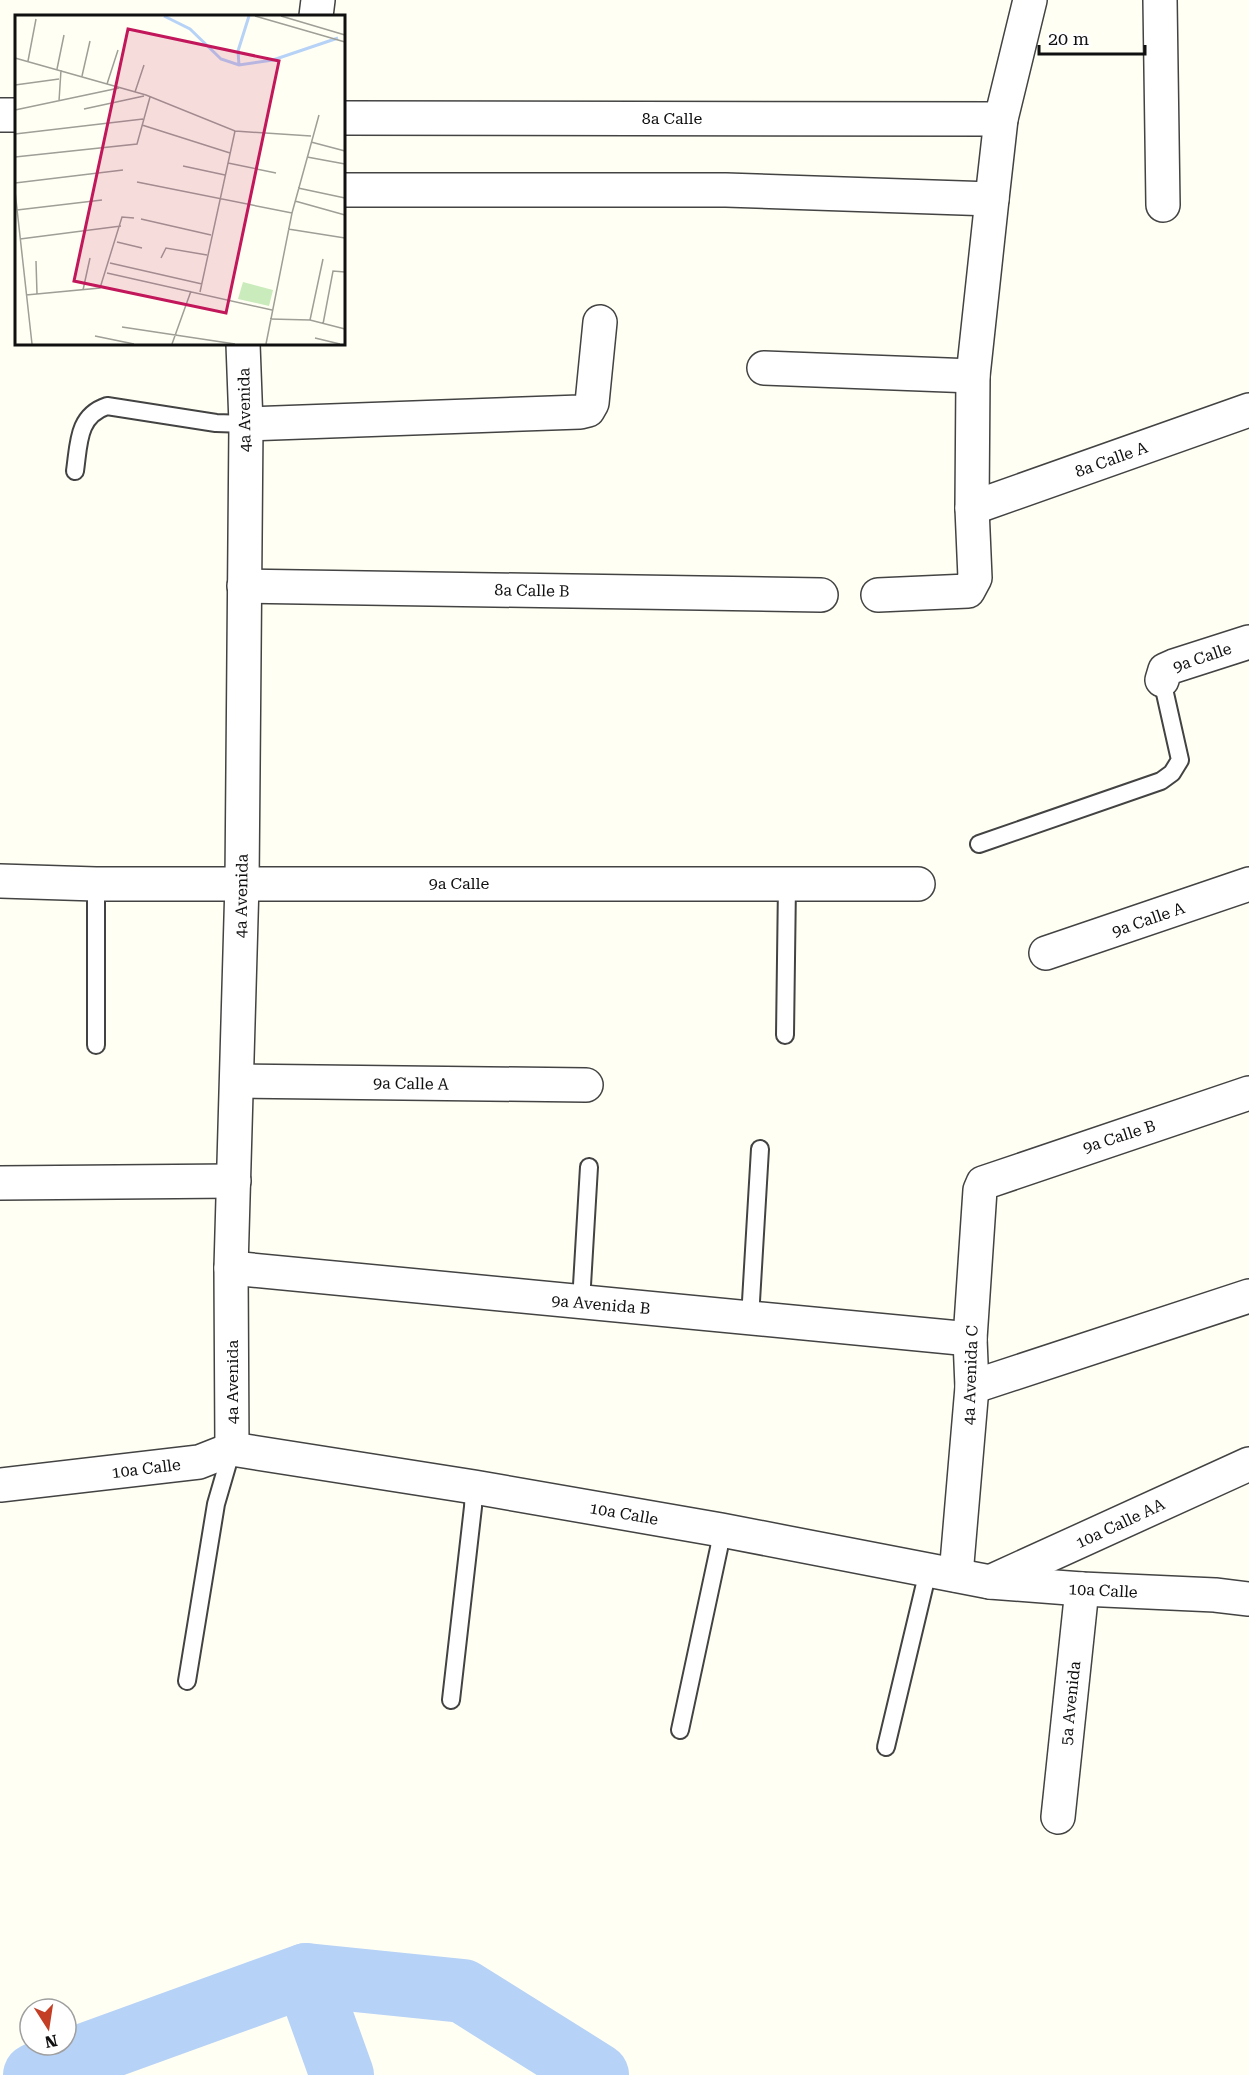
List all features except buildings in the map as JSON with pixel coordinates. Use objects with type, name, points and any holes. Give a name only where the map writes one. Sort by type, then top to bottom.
[{"type":"street","points":[[316,15],[318,0]]},
{"type":"street","points":[[878,595],[968,591],[975,578],[972,508],[973,376],[1001,119],[1030,0]]},
{"type":"street","points":[[1160,0],[1163,205]]},
{"type":"street","points":[[0,115],[15,116]]},
{"type":"street","name":"8a Calle","points":[[345,118],[1001,119]]},
{"type":"street","points":[[345,190],[726,190],[992,199]]},
{"type":"street","points":[[246,424],[588,410],[592,403],[600,322]]},
{"type":"street","name":"4a Avenida","points":[[232,1449],[231,1268],[242,883],[246,424],[243,345]]},
{"type":"street","points":[[764,368],[973,376]]},
{"type":"street","name":"8a Calle A","points":[[972,508],[1249,410]]},
{"type":"street","name":"8a Calle B","points":[[244,586],[821,595]]},
{"type":"street","name":"9a Calle","points":[[1162,680],[1165,670],[1174,666],[1249,642]]},
{"type":"street","name":"9a Calle","points":[[0,881],[96,884],[918,884]]},
{"type":"street","name":"9a Calle A","points":[[1046,953],[1249,884]]},
{"type":"street","name":"9a Calle A","points":[[237,1081],[586,1085]]},
{"type":"street","name":"9a Calle B","points":[[989,1179],[1249,1093]]},
{"type":"street","name":"4a Avenida C","points":[[942,1573],[972,1388],[970,1339],[980,1190],[982,1183],[989,1179]]},
{"type":"street","points":[[0,1183],[234,1181]]},
{"type":"street","name":"9a Avenida B","points":[[231,1268],[970,1339]]},
{"type":"street","points":[[972,1388],[1249,1296]]},
{"type":"street","name":"10a Calle","points":[[0,1485],[199,1462],[232,1449],[474,1487],[721,1530],[990,1582],[1249,1599]]},
{"type":"street","name":"10a Calle AA","points":[[990,1582],[1249,1464]]},
{"type":"street","points":[[1215,1595],[1249,1579]]},
{"type":"street","name":"5a Avenida","points":[[1058,1817],[1082,1589]]},
{"type":"lane","points":[[75,471],[81,433],[86,419],[97,410],[107,406],[216,423],[246,424]]},
{"type":"lane","points":[[979,844],[1161,781],[1172,773],[1180,760],[1162,680]]},
{"type":"lane","points":[[96,884],[96,1045]]},
{"type":"lane","points":[[785,1035],[787,884]]},
{"type":"lane","points":[[750,1318],[760,1149]]},
{"type":"lane","points":[[581,1302],[588,1167]]},
{"type":"lane","points":[[187,1681],[216,1504],[232,1449]]},
{"type":"lane","points":[[451,1700],[474,1487]]},
{"type":"lane","points":[[680,1730],[721,1530]]},
{"type":"lane","points":[[886,1747],[942,1573]]},
{"type":"waterway","points":[[306,1975],[342,2075]]},
{"type":"waterway","points":[[35,2075],[306,1975],[463,1991],[597,2075]]}]
